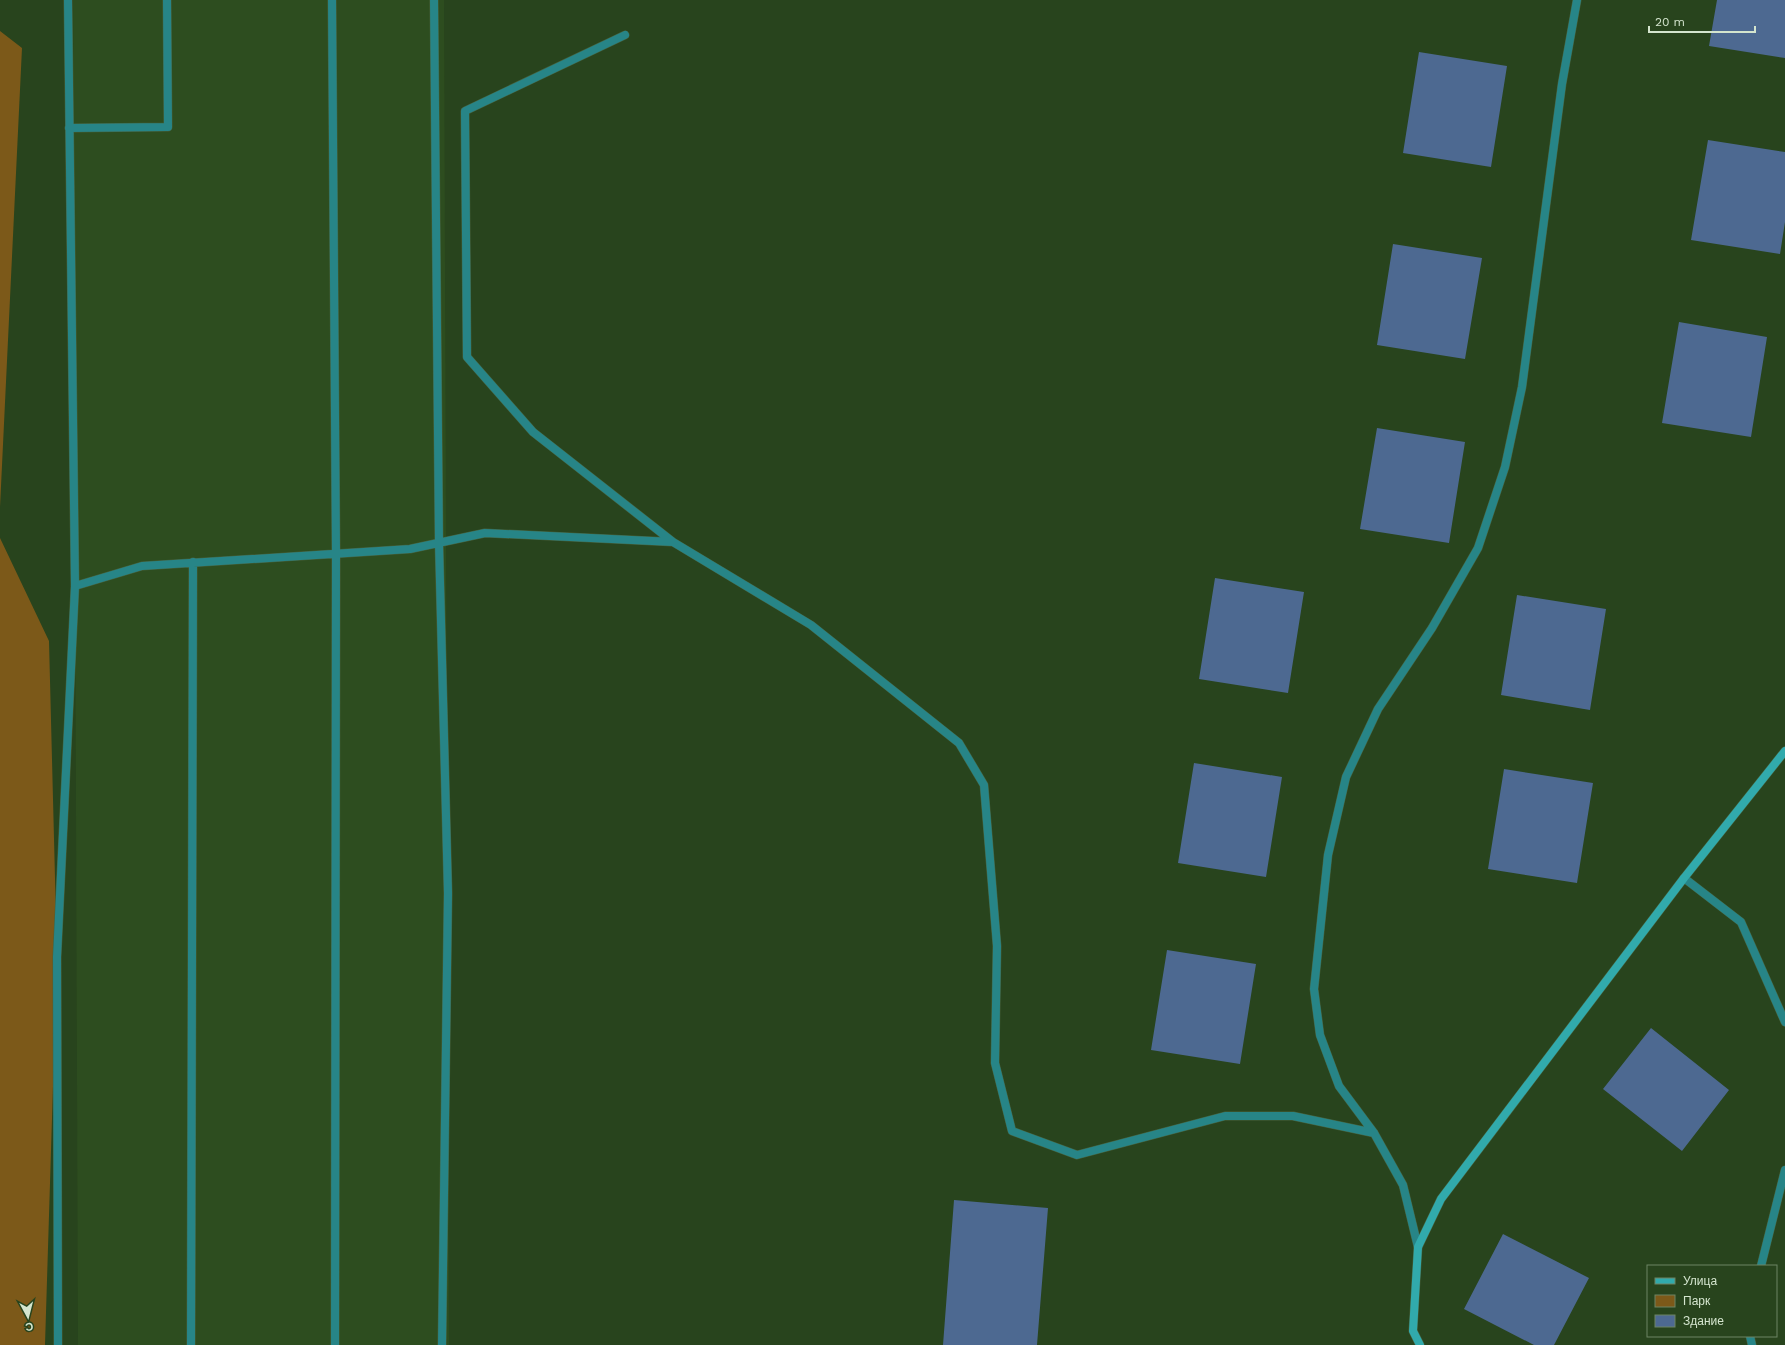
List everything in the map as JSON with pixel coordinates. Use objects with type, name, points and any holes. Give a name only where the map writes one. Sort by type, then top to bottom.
[{"type":"street","points":[[58,1345],[57,957],[75,586],[68,0]]},
{"type":"street","points":[[69,128],[168,128],[167,0]]},
{"type":"street","points":[[332,0],[336,554],[335,1345]]},
{"type":"street","points":[[434,0],[439,543],[448,893],[442,1345]]},
{"type":"street","points":[[1420,1345],[1413,1331],[1418,1247],[1403,1185],[1374,1133],[1340,1086],[1320,1035],[1314,989],[1328,855],[1346,777],[1378,709],[1432,628],[1478,548],[1505,467],[1522,387],[1562,84],[1577,0]]},
{"type":"street","points":[[625,35],[465,111],[466,357],[533,432],[673,542],[811,625],[959,743],[984,785],[997,946],[995,1064],[1012,1131],[1077,1155],[1225,1116],[1294,1116],[1374,1133]]},
{"type":"street","points":[[75,586],[142,566],[410,549],[485,533],[673,542]]},
{"type":"street","points":[[191,1345],[193,562]]},
{"type":"street","points":[[1418,1247],[1441,1199],[1684,878],[1785,751]]},
{"type":"street","points":[[1684,878],[1741,922],[1785,1022]]},
{"type":"street","points":[[1761,1265],[1785,1170]]},
{"type":"shaded area","points":[[73,0],[444,0],[449,1345],[78,1345]]},
{"type":"green space","points":[[0,31],[22,48],[0,507]]},
{"type":"green space","points":[[0,538],[49,641],[57,957],[45,1345],[0,1345]]},
{"type":"building","points":[[1717,0],[1785,0],[1785,58],[1709,46]]},
{"type":"building","points":[[1419,52],[1507,66],[1491,167],[1403,153]]},
{"type":"building","points":[[1708,140],[1785,152],[1785,222],[1780,254],[1691,240]]},
{"type":"building","points":[[1393,244],[1482,258],[1465,359],[1377,345]]},
{"type":"building","points":[[1679,322],[1767,337],[1751,437],[1662,423]]},
{"type":"building","points":[[1377,428],[1465,442],[1449,543],[1360,529]]},
{"type":"building","points":[[1215,578],[1304,592],[1288,693],[1199,679]]},
{"type":"building","points":[[1517,595],[1606,609],[1590,710],[1501,695]]},
{"type":"building","points":[[1194,763],[1282,777],[1266,877],[1178,863]]},
{"type":"building","points":[[1504,769],[1593,783],[1577,883],[1488,869]]},
{"type":"building","points":[[1167,950],[1256,964],[1240,1064],[1151,1050]]},
{"type":"building","points":[[1651,1028],[1729,1090],[1682,1151],[1603,1089]]},
{"type":"building","points":[[954,1200],[1048,1208],[1037,1345],[943,1345]]},
{"type":"building","points":[[1503,1234],[1589,1278],[1554,1345],[1534,1345],[1464,1309]]}]
